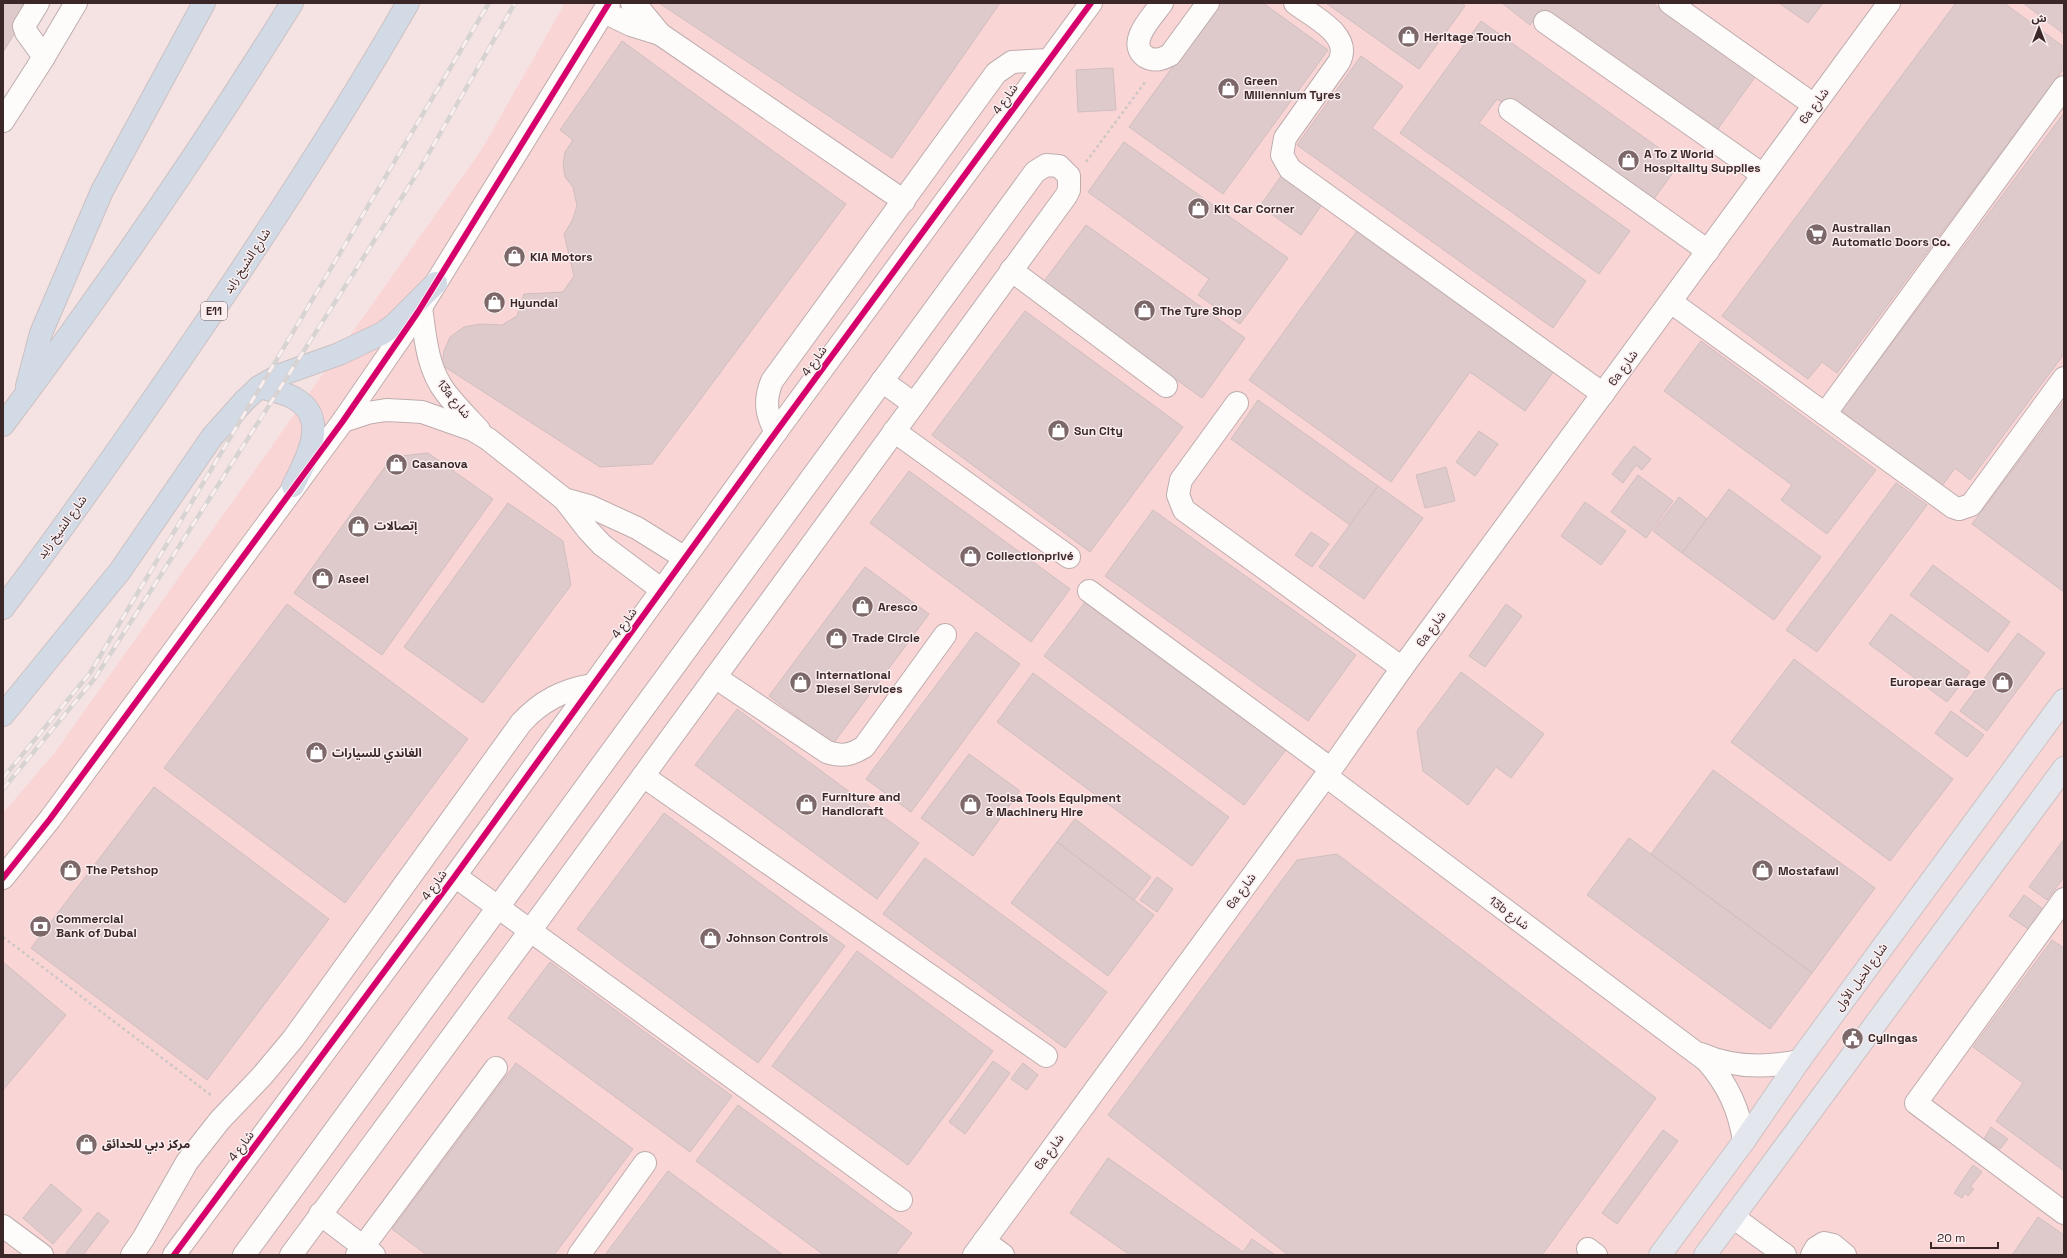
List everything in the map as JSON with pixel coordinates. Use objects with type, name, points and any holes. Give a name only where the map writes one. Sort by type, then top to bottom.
[{"type":"highway","points":[[24,396],[41,332],[102,191],[204,3]]},
{"type":"highway","points":[[3,425],[121,264],[172,190],[214,128],[292,3]]},
{"type":"highway","name":"شارع الشيخ زايد","points":[[3,608],[169,377],[241,271],[318,150],[408,3]]},
{"type":"highway","points":[[3,715],[120,571],[212,437],[245,400],[259,387],[280,375],[339,354],[383,333],[394,325],[436,283]]},
{"type":"highway","points":[[259,387],[294,398],[306,406],[312,419],[314,429],[313,441],[308,456],[294,486]]},
{"type":"main road","name":"شارع الخيل الأول","points":[[1660,1255],[1744,1141],[1799,1061],[2064,700]]},
{"type":"main road","points":[[1705,1255],[2064,768]]},
{"type":"street","points":[[38,3],[24,26],[26,32],[44,57]]},
{"type":"street","points":[[3,121],[76,3]]},
{"type":"street","points":[[632,3],[641,11],[660,34],[904,201]]},
{"type":"street","points":[[1162,3],[1142,31],[1138,40],[1139,49],[1145,56],[1153,60],[1162,59],[1170,55],[1208,3]]},
{"type":"street","points":[[1295,3],[1338,36],[1343,49],[1339,62],[1285,138],[1282,155],[1290,169],[1603,394]]},
{"type":"street","points":[[1670,3],[1814,105]]},
{"type":"street","name":"6a شارع","points":[[979,1248],[1889,3]]},
{"type":"street","name":"شارع 4","points":[[174,1255],[455,876],[592,685],[1048,60],[1086,5]]},
{"type":"street","points":[[3,878],[55,812],[343,421],[421,307],[607,8],[631,25],[660,34]]},
{"type":"street","points":[[1545,22],[1763,175]]},
{"type":"street","points":[[776,432],[767,412],[768,391],[772,381],[996,73],[1012,62],[1048,60]]},
{"type":"street","points":[[1825,414],[2064,87]]},
{"type":"street","points":[[1510,110],[1708,251]]},
{"type":"street","points":[[244,1255],[1035,172],[1046,165],[1059,166],[1069,176],[1070,183],[1066,196],[530,931],[290,1255]]},
{"type":"street","points":[[1011,270],[1166,386]]},
{"type":"street","points":[[1671,302],[1953,507],[1959,509],[1971,504],[2064,378]]},
{"type":"street","name":"13a شارع","points":[[421,307],[429,359],[440,384],[446,393],[488,439],[564,499],[588,530],[602,545],[662,590]]},
{"type":"street","points":[[882,380],[914,404]]},
{"type":"street","points":[[1237,403],[1181,480],[1178,495],[1184,510],[1402,668]]},
{"type":"street","name":"13a شارع","points":[[343,421],[367,413],[386,410],[422,412],[462,426],[488,439]]},
{"type":"street","points":[[894,431],[1069,557]]},
{"type":"street","name":"13a شارع","points":[[564,499],[589,506],[638,528],[685,558]]},
{"type":"street","name":"13b شارع","points":[[1089,591],[1693,1050],[1719,1075],[1729,1090],[1740,1118],[1744,1141]]},
{"type":"street","points":[[715,676],[827,752],[837,756],[847,756],[864,747],[945,635]]},
{"type":"street","points":[[132,1255],[143,1240],[187,1162],[230,1110],[293,1039],[520,723],[530,712],[553,696],[565,691],[592,685]]},
{"type":"street","points":[[643,776],[1046,1056]]},
{"type":"street","points":[[455,876],[901,1200]]},
{"type":"street","points":[[2064,899],[1916,1103],[2064,1213]]},
{"type":"street","name":"13b شارع","points":[[1693,1050],[1721,1061],[1745,1066],[1781,1065],[1799,1061]]},
{"type":"street","points":[[320,1214],[365,1252],[496,1068]]},
{"type":"street","points":[[579,1255],[645,1163]]},
{"type":"street","points":[[1733,1217],[1785,1255]]},
{"type":"street","points":[[3,1226],[42,1255]]},
{"type":"street","points":[[1812,1255],[1819,1245],[1828,1243],[1845,1255]]},
{"type":"street","points":[[979,1248],[1003,1255]]},
{"type":"path","points":[[1070,183],[1162,59]]},
{"type":"path","points":[[3,937],[230,1110]]},
{"type":"shaded area","points":[[565,3],[2064,3],[2064,1255],[3,1255],[3,813],[56,751],[482,149]]},
{"type":"building","points":[[3,3],[34,3],[3,52]]},
{"type":"building","points":[[659,3],[1000,3],[892,158]]},
{"type":"building","name":"Green Millennium Tyres","points":[[1219,3],[1263,3],[1328,50],[1223,194],[1129,127]]},
{"type":"building","name":"Heritage Touch","points":[[1326,3],[1462,3],[1465,6],[1419,69]]},
{"type":"building","points":[[1502,3],[1652,3],[1755,77],[1715,133],[1541,9],[1530,25]]},
{"type":"building","points":[[1779,3],[1823,3],[1808,23]]},
{"type":"building","points":[[1956,3],[2004,3],[2064,47],[2064,68],[1837,373],[1822,362],[1808,379],[1722,316]]},
{"type":"building","points":[[2023,3],[2064,3],[2064,34]]},
{"type":"building","points":[[1481,21],[1680,163],[1648,207],[1497,99],[1479,123],[1630,231],[1599,274],[1400,133]]},
{"type":"building","points":[[622,41],[846,204],[652,464],[600,467],[442,365],[444,351],[450,337],[464,327],[480,324],[502,325],[517,316],[524,294],[563,292],[574,276],[564,234],[572,221],[577,206],[573,187],[565,177],[563,164],[565,152],[573,140],[560,130]]},
{"type":"building","points":[[1361,56],[1403,86],[1372,128],[1586,281],[1553,328],[1297,145]]},
{"type":"building","points":[[1113,68],[1116,110],[1078,112],[1076,70]]},
{"type":"building","points":[[2064,113],[2064,354],[1970,480],[1955,468],[1942,486],[1841,411]]},
{"type":"building","points":[[1124,142],[1288,258],[1240,324],[1198,295],[1209,279],[1088,192]]},
{"type":"building","points":[[1284,172],[1325,200],[1301,235],[1260,206]]},
{"type":"building","name":"The Tyre Shop","points":[[1086,225],[1245,338],[1202,398],[1042,284]]},
{"type":"building","points":[[1357,231],[1554,371],[1525,411],[1470,372],[1391,482],[1249,380]]},
{"type":"building","name":"Sun City","points":[[1025,311],[1183,427],[1090,552],[932,435]]},
{"type":"building","points":[[1701,341],[1876,470],[1827,534],[1781,500],[1792,485],[1664,391]]},
{"type":"building","points":[[1258,400],[1378,486],[1350,525],[1231,439]]},
{"type":"building","points":[[2064,401],[2064,592],[1972,524]]},
{"type":"building","points":[[1479,431],[1498,444],[1475,476],[1456,462]]},
{"type":"building","points":[[1634,446],[1651,459],[1642,470],[1636,465],[1623,483],[1612,474]]},
{"type":"building","points":[[428,453],[493,499],[382,655],[294,593],[392,457]]},
{"type":"building","points":[[1446,467],[1455,501],[1425,508],[1416,475]]},
{"type":"building","name":"Collectionprivé","points":[[909,471],[1070,589],[1031,642],[870,523]]},
{"type":"building","points":[[1638,475],[1673,501],[1646,538],[1611,512]]},
{"type":"building","points":[[1896,483],[1927,505],[1817,652],[1786,630]]},
{"type":"building","points":[[1378,486],[1423,518],[1364,599],[1319,567]]},
{"type":"building","points":[[1729,489],[1821,557],[1774,620],[1682,553]]},
{"type":"building","points":[[1679,497],[1707,519],[1682,553],[1653,531]]},
{"type":"building","points":[[1585,502],[1626,531],[1601,565],[1561,536]]},
{"type":"building","points":[[508,503],[563,541],[571,585],[483,703],[404,647]]},
{"type":"building","points":[[1153,510],[1356,655],[1308,721],[1105,576]]},
{"type":"building","points":[[1311,532],[1329,544],[1312,567],[1295,555]]},
{"type":"building","points":[[1933,565],[2010,622],[1988,652],[1910,595]]},
{"type":"building","points":[[865,567],[929,614],[833,744],[769,696]]},
{"type":"building","points":[[1092,593],[1292,742],[1244,805],[1044,656]]},
{"type":"building","name":"الغاندي للسيارات","points":[[287,604],[468,739],[345,903],[164,768]]},
{"type":"building","points":[[1506,604],[1522,616],[1485,667],[1469,656]]},
{"type":"building","points":[[1891,614],[1970,672],[1947,702],[1869,644]]},
{"type":"building","points":[[976,632],[1020,664],[911,812],[866,779]]},
{"type":"building","name":"Europear Garage","points":[[2018,633],[2045,653],[1987,731],[1960,711]]},
{"type":"building","points":[[1794,659],[1953,779],[1890,861],[1731,742]]},
{"type":"building","points":[[1461,672],[1544,734],[1511,778],[1496,767],[1468,805],[1423,771],[1417,731]]},
{"type":"building","points":[[1033,673],[1229,817],[1192,866],[997,722]]},
{"type":"building","name":"Furniture and Handicraft","points":[[737,709],[919,843],[877,899],[695,765]]},
{"type":"building","points":[[1951,711],[1984,735],[1967,757],[1935,733]]},
{"type":"building","name":"Toolsa Tools Equipment & Machinery Hire","points":[[969,754],[1020,791],[973,856],[921,818]]},
{"type":"building","name":"Mostafawi","points":[[1713,770],[1875,888],[1812,973],[1651,854]]},
{"type":"building","points":[[154,787],[329,919],[207,1080],[31,948]]},
{"type":"building","name":"Johnson Controls","points":[[664,813],[845,946],[758,1063],[577,929]]},
{"type":"building","points":[[1075,819],[1151,877],[1134,900],[1057,842]]},
{"type":"building","points":[[1629,838],[1812,973],[1770,1029],[1587,895]]},
{"type":"building","points":[[2064,839],[2064,877],[2047,900],[2029,887]]},
{"type":"building","points":[[1057,842],[1154,915],[1108,976],[1011,903]]},
{"type":"building","points":[[1337,854],[1656,1098],[1542,1255],[1288,1255],[1108,1115],[1297,860]]},
{"type":"building","points":[[925,858],[1107,992],[1065,1048],[883,914]]},
{"type":"building","points":[[1157,877],[1173,889],[1157,912],[1140,900]]},
{"type":"building","points":[[2024,895],[2043,909],[2028,929],[2009,916]]},
{"type":"building","points":[[2052,940],[2064,948],[2064,1171],[1996,1121],[2023,1083],[1973,1047]]},
{"type":"building","points":[[857,951],[993,1051],[908,1165],[772,1066]]},
{"type":"building","points":[[3,962],[66,1015],[3,1090]]},
{"type":"building","points":[[550,962],[732,1096],[690,1152],[508,1018]]},
{"type":"building","points":[[993,1061],[1010,1073],[965,1134],[949,1122]]},
{"type":"building","points":[[516,1063],[633,1149],[554,1255],[427,1255],[392,1229]]},
{"type":"building","points":[[1023,1063],[1038,1075],[1027,1090],[1011,1079]]},
{"type":"building","points":[[738,1105],[912,1233],[895,1255],[824,1255],[696,1161]]},
{"type":"building","points":[[1991,1127],[2008,1139],[2000,1149],[1984,1139]]},
{"type":"building","points":[[1663,1130],[1678,1141],[1617,1224],[1602,1213]]},
{"type":"building","points":[[1108,1158],[1243,1252],[1252,1239],[1275,1255],[1130,1255],[1070,1213]]},
{"type":"building","points":[[1973,1165],[1982,1172],[1970,1187],[1974,1189],[1968,1196],[1965,1193],[1962,1198],[1954,1193]]},
{"type":"building","points":[[668,1171],[783,1255],[605,1255]]},
{"type":"building","points":[[51,1184],[82,1210],[53,1244],[23,1218]]},
{"type":"building","points":[[98,1212],[109,1221],[83,1255],[69,1255],[66,1253]]},
{"type":"building","points":[[2038,1217],[2064,1235],[2064,1255],[2012,1255]]},
{"type":"railway","points":[[3,778],[90,673],[489,3]]},
{"type":"railway","points":[[3,789],[95,678],[418,172],[515,3]]},
{"type":"cycle path","points":[[3,878],[50,819],[343,421],[418,312],[609,3]]},
{"type":"cycle path","points":[[174,1255],[455,876],[776,432],[1091,3]]},
{"type":"place","name":"Heritage Touch","points":[[1409,37]]},
{"type":"place","name":"Green Millennium Tyres","points":[[1229,88]]},
{"type":"place","name":"A To Z World Hospitality Supplies","points":[[1628,161]]},
{"type":"place","name":"Kit Car Corner","points":[[1199,209]]},
{"type":"place","name":"Australian Automatic Doors Co.","points":[[1817,235]]},
{"type":"place","name":"KIA Motors","points":[[515,257]]},
{"type":"place","name":"Hyundai","points":[[494,303]]},
{"type":"place","name":"The Tyre Shop","points":[[1144,311]]},
{"type":"place","name":"Sun City","points":[[1058,431]]},
{"type":"place","name":"Casanova","points":[[396,464]]},
{"type":"place","name":"إتصالات","points":[[359,526]]},
{"type":"place","name":"Collectionprivé","points":[[970,556]]},
{"type":"place","name":"Aseel","points":[[322,579]]},
{"type":"place","name":"Aresco","points":[[862,607]]},
{"type":"place","name":"Trade Circle","points":[[837,638]]},
{"type":"place","name":"International Diesel Services","points":[[800,682]]},
{"type":"place","name":"Europear Garage","points":[[2002,682]]},
{"type":"place","name":"الغاندي للسيارات","points":[[316,753]]},
{"type":"place","name":"Furniture and Handicraft","points":[[807,804]]},
{"type":"place","name":"Toolsa Tools Equipment & Machinery Hire","points":[[971,805]]},
{"type":"place","name":"The Petshop","points":[[70,870]]},
{"type":"place","name":"Mostafawi","points":[[1763,871]]},
{"type":"place","name":"Commercial Bank of Dubai","points":[[41,926]]},
{"type":"place","name":"Johnson Controls","points":[[711,938]]},
{"type":"place","name":"Cylingas","points":[[1852,1038]]},
{"type":"place","name":"مركز دبي للحدائق","points":[[87,1144]]}]
